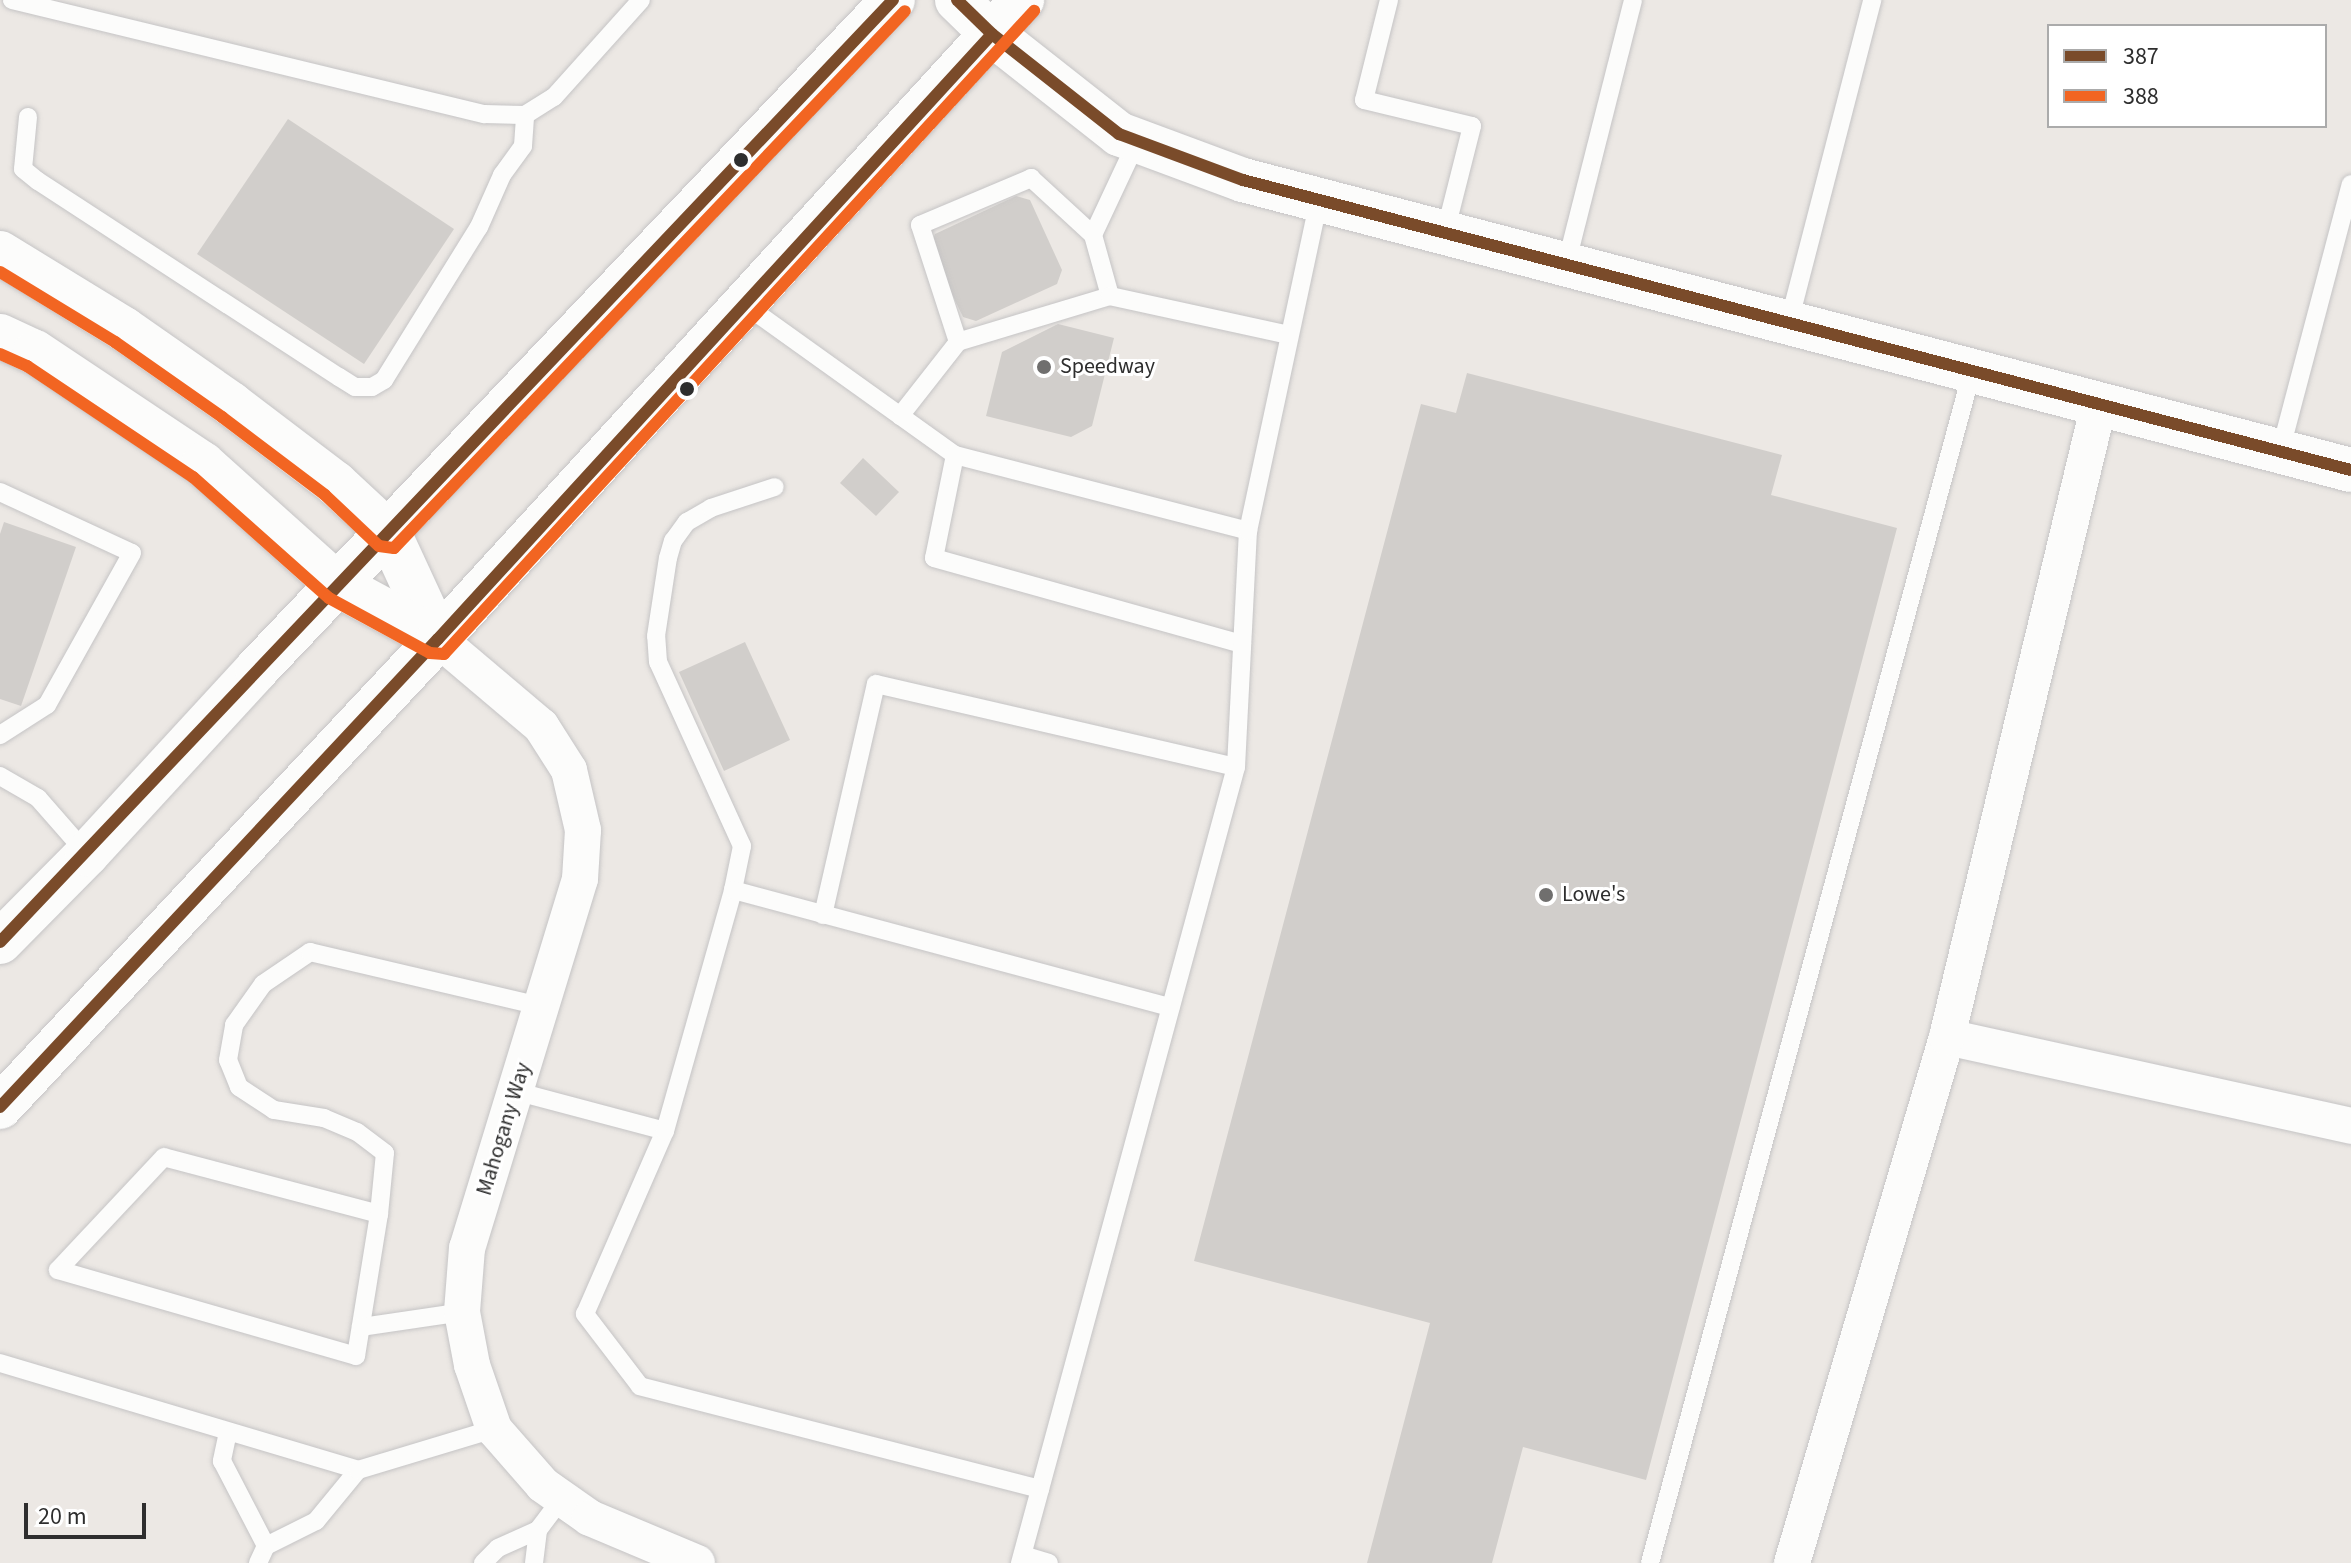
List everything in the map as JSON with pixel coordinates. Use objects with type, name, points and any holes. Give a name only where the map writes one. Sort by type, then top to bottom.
[{"type":"main road","points":[[0,942],[87,854],[893,0]]},
{"type":"main road","points":[[957,0],[992,34],[1119,134],[1243,180],[2351,470]]},
{"type":"main road","points":[[0,1107],[438,639],[1022,0]]},
{"type":"main road","points":[[0,253],[124,329],[231,404],[335,483],[389,533],[438,639]]},
{"type":"main road","points":[[0,336],[35,352],[203,464],[338,585],[438,639]]},
{"type":"street","points":[[1792,1563],[1947,1037],[2099,404]]},
{"type":"street","name":"Mahogany Way","points":[[438,639],[541,726],[569,770],[583,830],[580,879],[467,1248],[462,1312],[472,1365],[494,1429],[543,1485],[649,1555],[697,1563]]},
{"type":"street","points":[[1947,1037],[2351,1126]]},
{"type":"lane","points":[[12,0],[484,114],[525,115],[554,97],[641,0]]},
{"type":"lane","points":[[1389,0],[1364,100],[1472,126],[1445,233]]},
{"type":"lane","points":[[1566,265],[1633,0]]},
{"type":"lane","points":[[1789,322],[1872,0]]},
{"type":"lane","points":[[28,117],[23,169],[38,181],[355,387],[372,387],[384,380],[479,227],[502,175],[523,146],[525,115]]},
{"type":"lane","points":[[1093,235],[1137,141]]},
{"type":"lane","points":[[958,342],[920,225],[1031,178],[1093,235],[1110,296]]},
{"type":"lane","points":[[2280,452],[2351,184]]},
{"type":"lane","points":[[1049,1563],[1021,1559],[1236,767],[1248,531],[1319,199]]},
{"type":"lane","points":[[900,416],[958,342],[1110,296],[1289,335]]},
{"type":"lane","points":[[744,304],[955,455],[1248,531]]},
{"type":"lane","points":[[1650,1563],[1972,371]]},
{"type":"lane","points":[[955,455],[934,558],[1242,644]]},
{"type":"lane","points":[[775,487],[711,508],[687,522],[673,541],[668,558],[656,636],[658,662],[742,846],[733,890],[665,1131],[585,1314],[640,1386],[1040,1489]]},
{"type":"lane","points":[[0,492],[132,553],[47,705],[0,735]]},
{"type":"lane","points":[[823,915],[876,684],[1236,767]]},
{"type":"lane","points":[[0,776],[38,798],[87,854]]},
{"type":"lane","points":[[733,890],[1171,1007]]},
{"type":"lane","points":[[379,1214],[164,1157],[58,1270],[356,1356],[379,1214],[385,1153],[357,1132],[324,1118],[274,1110],[239,1087],[228,1060],[234,1025],[263,984],[310,952],[541,1006]]},
{"type":"lane","points":[[515,1091],[665,1131]]},
{"type":"lane","points":[[361,1327],[462,1312]]},
{"type":"lane","points":[[0,1363],[358,1470],[494,1429]]},
{"type":"lane","points":[[228,1432],[222,1461],[262,1555],[316,1521],[358,1470]]},
{"type":"lane","points":[[483,1563],[498,1548],[538,1530],[562,1498]]},
{"type":"lane","points":[[534,1563],[538,1530]]},
{"type":"building","points":[[288,119],[454,229],[364,364],[197,254]]},
{"type":"building","points":[[1016,196],[1030,200],[1062,270],[1057,284],[976,321],[963,317],[930,248],[935,234]]},
{"type":"building","points":[[1058,324],[1114,338],[1092,426],[1071,437],[986,416],[1002,352]]},
{"type":"building","name":"Lowe's","points":[[1467,373],[1782,455],[1771,495],[1897,528],[1646,1480],[1523,1447],[1492,1563],[1367,1563],[1430,1323],[1194,1261],[1421,404],[1456,413]]},
{"type":"building","points":[[863,458],[899,492],[876,516],[840,483]]},
{"type":"building","points":[[4,522],[76,547],[21,706],[0,699],[0,534]]},
{"type":"building","points":[[745,642],[790,740],[724,771],[679,672]]},
{"type":"transit line","name":"387","points":[[0,942],[893,0]]},
{"type":"transit line","name":"387","points":[[957,0],[992,34],[1119,134],[1243,180],[2351,470]]},
{"type":"transit line","name":"388","points":[[0,272],[115,342],[325,495],[379,546],[394,548],[905,11]]},
{"type":"transit line","name":"388","points":[[0,354],[27,366],[193,477],[329,598],[430,653],[444,654],[1034,11]]},
{"type":"transit line","name":"387","points":[[0,1107],[438,639],[992,34]]},
{"type":"place","name":"Speedway","points":[[1044,367]]},
{"type":"place","name":"Lowe's","points":[[1546,895]]}]
